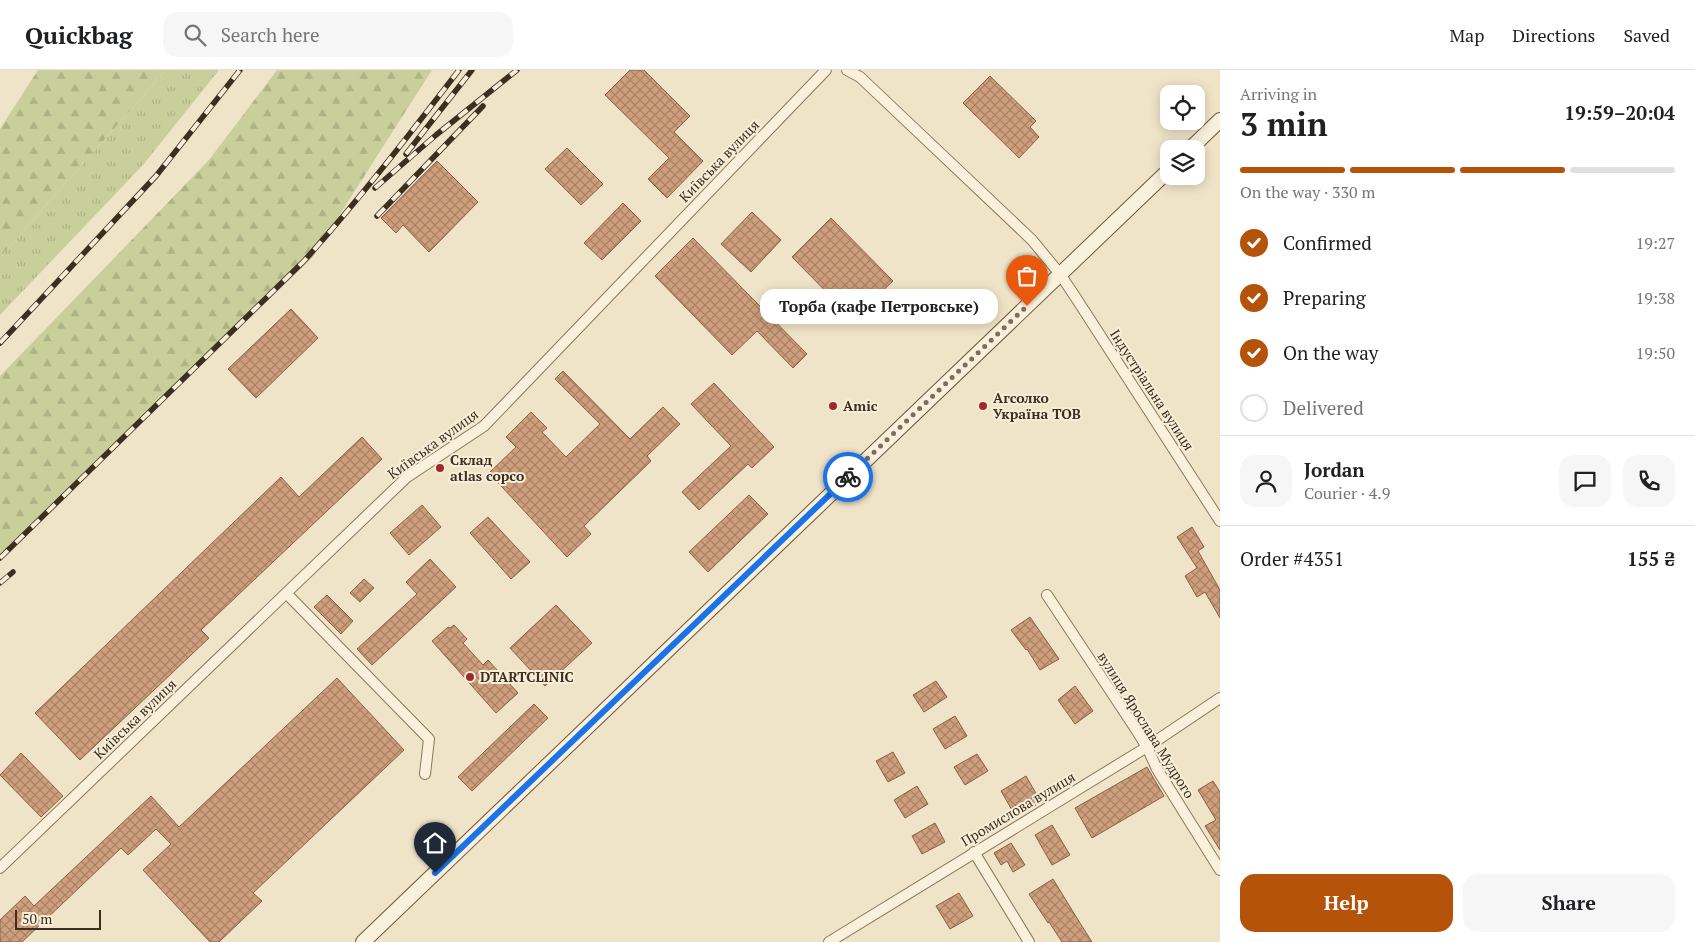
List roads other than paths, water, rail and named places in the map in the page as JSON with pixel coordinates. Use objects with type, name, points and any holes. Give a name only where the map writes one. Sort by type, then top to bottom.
[{"type":"main road","points":[[1199,140],[1220,120]]},
{"type":"main road","points":[[363,942],[1160,179]]},
{"type":"street","name":"Київська вулиця","points":[[0,868],[407,477],[484,426],[826,70]]},
{"type":"street","name":"Індустріальна вулиця","points":[[847,70],[860,77],[1032,240],[1060,274],[1220,521]]},
{"type":"street","points":[[286,593],[428,739],[426,774]]},
{"type":"street","name":"вулиця Ярослава Мудрого","points":[[1047,595],[1147,747],[1157,769],[1220,870]]},
{"type":"street","name":"Промислова вулиця","points":[[829,942],[1147,747],[1220,698]]},
{"type":"street","points":[[974,852],[1029,942]]},
{"type":"railway","points":[[0,343],[156,176],[240,70]]},
{"type":"railway","points":[[0,558],[304,261],[364,191],[459,70]]},
{"type":"railway","points":[[406,154],[472,70]]},
{"type":"railway","points":[[375,188],[436,135],[517,70]]},
{"type":"railway","points":[[377,216],[483,106]]},
{"type":"railway","points":[[0,583],[13,572]]},
{"type":"place","name":"Торба (кафе Петровське)","points":[[1027,306]]},
{"type":"place","name":"Amic","points":[[833,406]]},
{"type":"place","name":"Агсолко Україна ТОВ","points":[[983,406]]},
{"type":"place","name":"Склад atlas copco","points":[[440,468]]},
{"type":"place","name":"DTARTCLINIC","points":[[470,677]]}]
